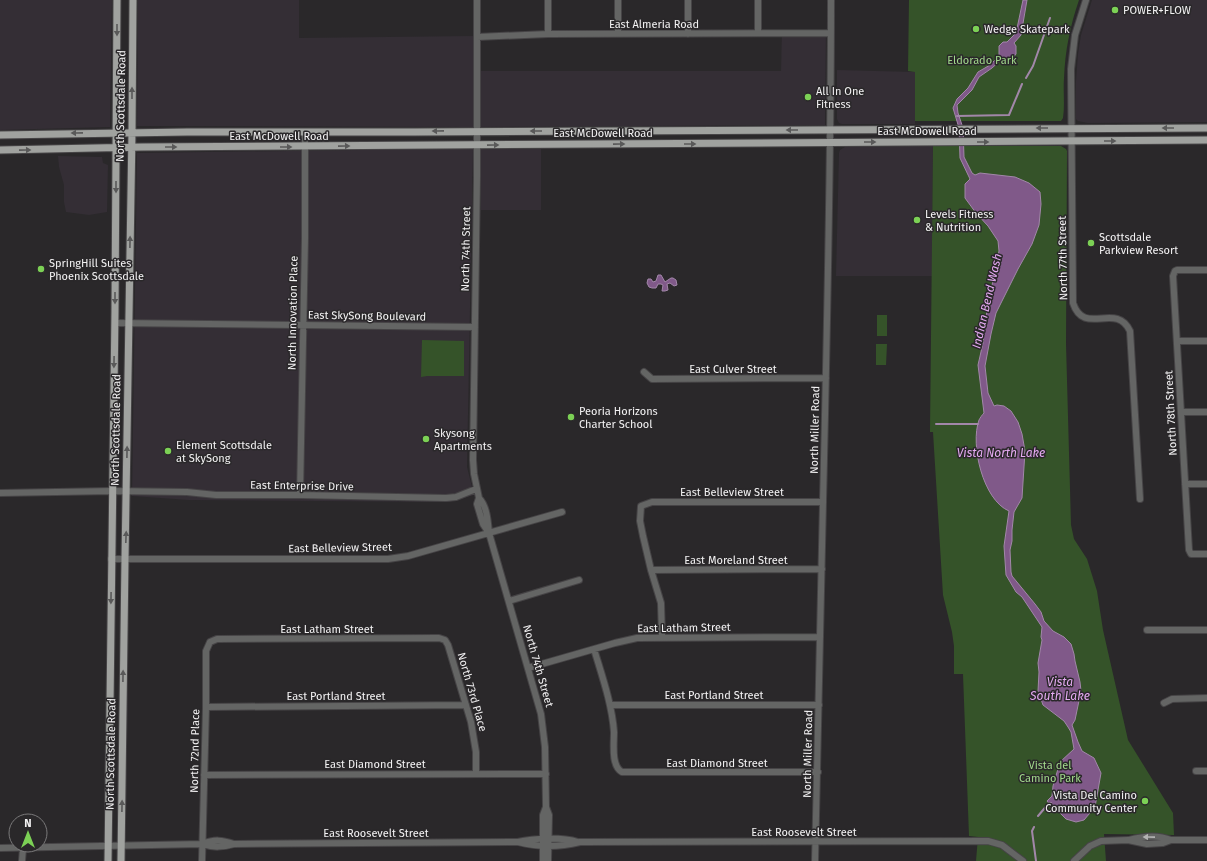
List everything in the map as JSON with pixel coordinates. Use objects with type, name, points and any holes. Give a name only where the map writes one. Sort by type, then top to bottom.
[{"type":"main road","name":"North Scottsdale Road","points":[[108,861],[115,323],[117,0]]},
{"type":"main road","name":"North Scottsdale Road","points":[[121,861],[132,148],[132,0]]},
{"type":"main road","name":"East McDowell Road","points":[[0,135],[116,132],[1207,128]]},
{"type":"main road","name":"East McDowell Road","points":[[0,150],[1207,140]]},
{"type":"street","name":"North 74th Street","points":[[477,0],[477,146],[472,454],[476,489],[479,498],[478,504],[483,524],[489,533],[541,714],[545,747],[546,807],[549,815],[543,861]]},
{"type":"street","points":[[548,0],[548,34]]},
{"type":"street","points":[[618,0],[618,34]]},
{"type":"street","points":[[688,0],[688,34]]},
{"type":"street","points":[[758,0],[758,33]]},
{"type":"street","name":"North Miller Road","points":[[815,861],[831,142],[831,0]]},
{"type":"street","name":"North 77th Street","points":[[1086,0],[1075,35],[1072,58],[1071,141],[1073,302],[1078,314],[1085,318],[1118,319],[1124,321],[1130,331],[1140,499]]},
{"type":"street","name":"East Almeria Road","points":[[477,37],[548,34],[831,33]]},
{"type":"street","name":"North Innovation Place","points":[[300,495],[305,132]]},
{"type":"street","name":"North 78th Street","points":[[1207,270],[1180,270],[1175,271],[1173,276],[1189,550],[1191,554],[1207,554]]},
{"type":"street","name":"East SkySong Boulevard","points":[[115,323],[475,327]]},
{"type":"street","points":[[1177,341],[1207,341]]},
{"type":"street","name":"East Culver Street","points":[[644,372],[652,379],[826,378]]},
{"type":"street","points":[[1181,412],[1207,412]]},
{"type":"street","points":[[1185,484],[1207,484]]},
{"type":"street","name":"East Enterprise Drive","points":[[126,491],[186,492],[216,495],[446,498],[456,497],[476,489]]},
{"type":"street","points":[[0,493],[126,491]]},
{"type":"street","name":"East Belleview Street","points":[[651,570],[640,521],[641,506],[652,502],[823,502]]},
{"type":"street","name":"East Belleview Street","points":[[111,559],[388,559],[408,556],[562,512]]},
{"type":"street","name":"East Moreland Street","points":[[651,570],[822,569]]},
{"type":"street","points":[[651,570],[662,603],[662,637]]},
{"type":"street","points":[[509,601],[579,580]]},
{"type":"street","points":[[1147,630],[1207,630]]},
{"type":"street","name":"East Latham Street","points":[[528,668],[638,638],[820,637]]},
{"type":"street","name":"East Latham Street","points":[[210,642],[217,639],[439,638],[445,640]]},
{"type":"street","name":"North 73rd Place","points":[[445,640],[448,645],[471,722],[475,740],[476,774]]},
{"type":"street","name":"North 72nd Place","points":[[202,861],[206,651],[210,642]]},
{"type":"street","points":[[594,649],[610,705]]},
{"type":"street","points":[[1164,703],[1172,699],[1207,698]]},
{"type":"street","name":"East Portland Street","points":[[206,707],[466,705]]},
{"type":"street","name":"East Portland Street","points":[[610,705],[819,705]]},
{"type":"street","name":"East Diamond Street","points":[[610,705],[613,722],[615,762],[618,770],[622,772],[818,772]]},
{"type":"street","points":[[1196,771],[1207,771]]},
{"type":"street","name":"East Diamond Street","points":[[204,775],[546,774]]},
{"type":"street","name":"East Roosevelt Street","points":[[48,847],[202,844],[211,840],[223,840],[234,844],[518,842],[528,840],[546,842],[568,839],[580,842],[988,841],[1002,845],[1023,861]]},
{"type":"street","points":[[1074,861],[1095,843],[1106,841],[1128,840],[1147,844],[1163,843],[1171,840],[1207,840]]},
{"type":"street","name":"North 74th Street","points":[[546,842],[548,861]]},
{"type":"shaded area","points":[[0,0],[112,0],[110,127],[0,130]]},
{"type":"shaded area","points":[[138,0],[299,0],[299,38],[473,36],[473,71],[781,71],[782,30],[826,30],[825,125],[469,127],[137,126]]},
{"type":"shaded area","points":[[1092,0],[1207,0],[1207,122],[1088,123],[1078,121],[1076,119],[1078,54],[1081,35]]},
{"type":"shaded area","points":[[837,70],[915,72],[915,124],[839,123],[837,119]]},
{"type":"shaded area","points":[[933,146],[932,276],[836,276],[840,150],[845,147]]},
{"type":"shaded area","points":[[473,149],[467,467],[474,495],[449,502],[189,500],[132,496],[137,153]]},
{"type":"shaded area","points":[[481,149],[541,149],[541,210],[481,210]]},
{"type":"shaded area","points":[[58,156],[102,157],[103,163],[108,165],[107,212],[89,215],[66,212],[64,202],[64,185],[59,167]]},
{"type":"green space","name":"Eldorado Park","points":[[909,0],[1079,0],[1073,19],[1067,48],[1064,78],[1064,113],[1061,121],[915,121],[915,72],[908,71]]},
{"type":"green space","name":"Vista del Camino Park","points":[[933,146],[1061,146],[1067,151],[1066,344],[1071,525],[1074,539],[1087,559],[1097,591],[1103,630],[1128,740],[1173,813],[1174,835],[1104,834],[1106,861],[976,861],[978,837],[969,836],[963,674],[954,674],[954,646],[943,595],[933,432],[930,432]]},
{"type":"green space","points":[[877,315],[887,315],[887,336],[877,336]]},
{"type":"green space","points":[[422,340],[464,341],[464,376],[421,377]]},
{"type":"green space","points":[[876,344],[887,344],[886,365],[876,365]]},
{"type":"water","points":[[1023,0],[1027,0],[1021,35],[1014,43],[1016,46],[1016,54],[1012,59],[1004,59],[999,55],[999,46],[1003,42],[1007,42],[1016,33]]},
{"type":"water","points":[[999,56],[1002,59],[979,77],[972,90],[957,105],[963,128],[964,157],[972,173],[975,175],[980,173],[1015,177],[1029,183],[1040,192],[1041,204],[1039,225],[1032,244],[996,313],[985,366],[988,393],[994,406],[1004,406],[1011,411],[1018,422],[1025,451],[1022,498],[1014,512],[1012,530],[1010,550],[1012,576],[1041,612],[1044,621],[1053,631],[1064,637],[1071,644],[1081,691],[1075,720],[1072,725],[1082,751],[1094,758],[1101,773],[1095,807],[1084,820],[1076,822],[1066,819],[1047,801],[1052,796],[1053,786],[1060,762],[1074,749],[1071,732],[1064,721],[1043,705],[1038,691],[1038,663],[1042,640],[1042,627],[1022,597],[1016,592],[1006,575],[1004,546],[1009,511],[1000,505],[992,496],[986,484],[981,471],[976,443],[979,420],[984,413],[978,365],[999,251],[998,241],[965,198],[965,184],[970,179],[960,158],[959,128],[953,108],[957,99],[968,88],[978,72],[990,65]]},
{"type":"water","points":[[658,275],[661,275],[665,282],[673,278],[676,280],[677,285],[674,286],[670,283],[667,284],[668,290],[665,291],[662,291],[663,285],[661,284],[658,284],[656,288],[649,287],[647,283],[648,279],[651,279],[653,282],[656,281]]},
{"type":"waterway","points":[[1026,78],[1033,66],[1050,18]]},
{"type":"waterway","points":[[957,116],[1009,115],[1022,84]]},
{"type":"waterway","points":[[936,424],[978,424]]},
{"type":"waterway","name":"Indian Bend Wash","points":[[1038,816],[1049,803],[1051,803]]},
{"type":"waterway","name":"Indian Bend Wash","points":[[1034,827],[1032,831],[1036,861]]},
{"type":"place","name":"POWER+FLOW","points":[[1115,10]]},
{"type":"place","name":"Wedge Skatepark","points":[[976,29]]},
{"type":"place","name":"All In One Fitness","points":[[808,97]]},
{"type":"place","name":"Levels Fitness & Nutrition","points":[[917,220]]},
{"type":"place","name":"Scottsdale Parkview Resort","points":[[1091,243]]},
{"type":"place","name":"SpringHill Suites Phoenix Scottsdale","points":[[41,269]]},
{"type":"place","name":"Peoria Horizons Charter School","points":[[571,417]]},
{"type":"place","name":"Skysong Apartments","points":[[426,439]]},
{"type":"place","name":"Element Scottsdale at SkySong","points":[[168,451]]},
{"type":"place","name":"Vista Del Camino Community Center","points":[[1145,801]]},
{"type":"water label","name":"Vista North Lake","points":[[1001,453]]},
{"type":"water label","name":"Vista South Lake","points":[[1060,689]]}]
